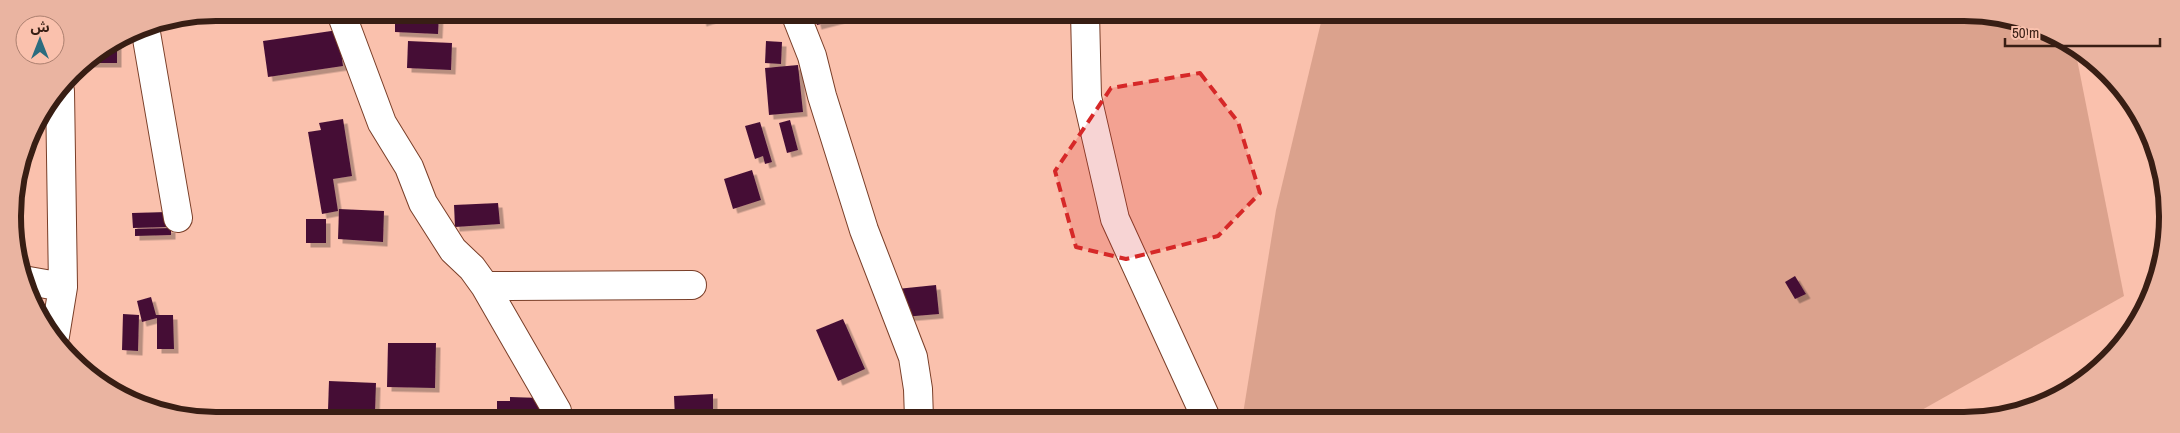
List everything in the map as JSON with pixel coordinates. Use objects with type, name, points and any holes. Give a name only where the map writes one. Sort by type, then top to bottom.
[{"type":"street","points":[[344,21],[382,123],[409,167],[423,203],[453,250],[472,268],[485,286],[557,412]]},
{"type":"street","points":[[798,21],[812,56],[822,96],[864,230],[913,357],[918,389],[919,412]]},
{"type":"street","points":[[1085,21],[1087,97],[1115,219],[1203,412]]},
{"type":"street","points":[[146,35],[178,218]]},
{"type":"street","points":[[56,328],[64,287],[60,100]]},
{"type":"street","points":[[33,282],[64,287]]},
{"type":"street","points":[[485,286],[692,284]]},
{"type":"highlighted area","points":[[1200,73],[1238,122],[1260,193],[1218,236],[1126,259],[1076,247],[1055,171],[1111,88]]},
{"type":"shaded area","points":[[1321,21],[1964,21],[1989,23],[2014,28],[2038,36],[2061,47],[2077,58],[2124,296],[1918,412],[1243,412],[1276,210]]},
{"type":"building","points":[[395,21],[439,21],[438,34],[395,32]]},
{"type":"building","points":[[816,21],[832,21],[817,25]]},
{"type":"building","points":[[338,30],[343,66],[268,77],[263,41]]},
{"type":"building","points":[[408,41],[452,43],[451,70],[407,68]]},
{"type":"building","points":[[766,41],[782,42],[781,64],[765,63]]},
{"type":"building","points":[[117,48],[117,63],[97,63]]},
{"type":"building","points":[[798,65],[803,112],[769,115],[765,68]]},
{"type":"building","points":[[343,119],[352,176],[333,179],[338,211],[322,214],[308,132],[321,130],[319,123]]},
{"type":"building","points":[[790,120],[798,150],[787,153],[779,123]]},
{"type":"building","points":[[760,122],[772,162],[765,164],[763,156],[755,159],[745,126]]},
{"type":"building","points":[[752,170],[761,200],[733,209],[724,179]]},
{"type":"building","points":[[498,203],[500,224],[455,227],[454,205]]},
{"type":"building","points":[[339,209],[384,211],[383,242],[338,239]]},
{"type":"building","points":[[167,212],[167,227],[133,228],[132,213]]},
{"type":"building","points":[[306,219],[326,219],[326,243],[306,243]]},
{"type":"building","points":[[171,228],[171,235],[135,236],[135,229]]},
{"type":"building","points":[[1795,276],[1806,294],[1795,299],[1785,282]]},
{"type":"building","points":[[936,285],[939,314],[903,317],[897,289]]},
{"type":"building","points":[[151,297],[156,315],[173,315],[174,349],[157,349],[157,318],[142,322],[137,301]]},
{"type":"building","points":[[123,314],[139,315],[138,351],[122,350]]},
{"type":"building","points":[[843,319],[865,369],[838,381],[816,330]]},
{"type":"building","points":[[388,343],[436,343],[435,388],[387,387]]},
{"type":"building","points":[[329,381],[376,383],[375,412],[328,410]]},
{"type":"building","points":[[713,394],[713,412],[675,412],[674,396]]},
{"type":"building","points":[[510,397],[541,398],[540,412],[497,412],[497,401],[510,401]]}]
